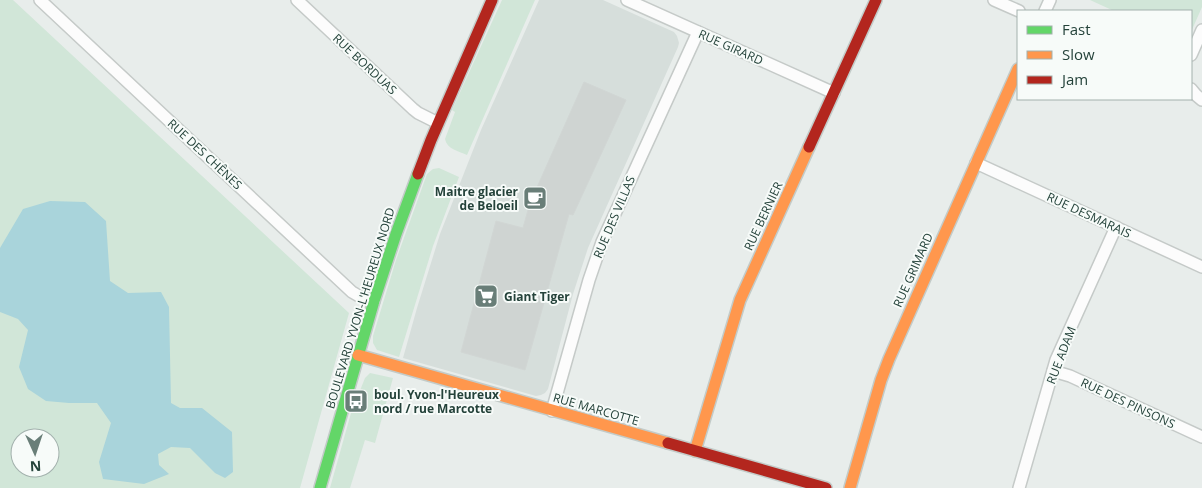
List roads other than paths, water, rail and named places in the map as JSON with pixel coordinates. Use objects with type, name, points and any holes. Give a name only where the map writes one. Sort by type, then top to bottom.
[{"type":"street","name":"RUE DES CHÊNES","points":[[40,0],[352,292],[374,301]]},
{"type":"street","name":"RUE BORDUAS","points":[[297,0],[418,114],[438,122]]},
{"type":"street","name":"BOULEVARD YVON-L'HEUREUX NORD","points":[[320,488],[374,301],[396,234],[438,122],[492,0]]},
{"type":"street","name":"RUE GIRARD","points":[[627,0],[834,93]]},
{"type":"street","name":"RUE BERNIER","points":[[695,451],[740,300],[876,0]]},
{"type":"street","points":[[994,0],[1017,10]]},
{"type":"street","points":[[1192,53],[1202,30]]},
{"type":"street","name":"RUE DES VILLAS","points":[[552,411],[589,280],[602,242],[698,32]]},
{"type":"street","name":"RUE GRIMARD","points":[[850,488],[888,359],[1017,71]]},
{"type":"street","points":[[1192,90],[1202,100]]},
{"type":"street","name":"RUE DESMARAIS","points":[[976,163],[1202,266]]},
{"type":"street","name":"RUE ADAM","points":[[1020,488],[1053,370],[1063,343],[1116,228]]},
{"type":"street","name":"RUE MARCOTTE","points":[[358,355],[826,488]]},
{"type":"street","name":"RUE DES PINSONS","points":[[1053,370],[1202,437]]},
{"type":"water","points":[[50,201],[85,202],[106,221],[110,281],[128,293],[161,292],[169,307],[171,403],[180,408],[202,408],[232,432],[233,472],[225,478],[215,473],[190,448],[171,447],[158,454],[159,465],[169,474],[144,484],[103,479],[99,462],[111,423],[97,403],[46,401],[28,389],[19,367],[28,330],[18,319],[0,312],[0,248],[23,209]]},
{"type":"place","name":"Maitre glacier de Beloeil","points":[[535,198]]},
{"type":"place","name":"Giant Tiger","points":[[486,296]]},
{"type":"place","name":"boul. Yvon-l'Heureux nord / rue Marcotte","points":[[356,401]]}]
